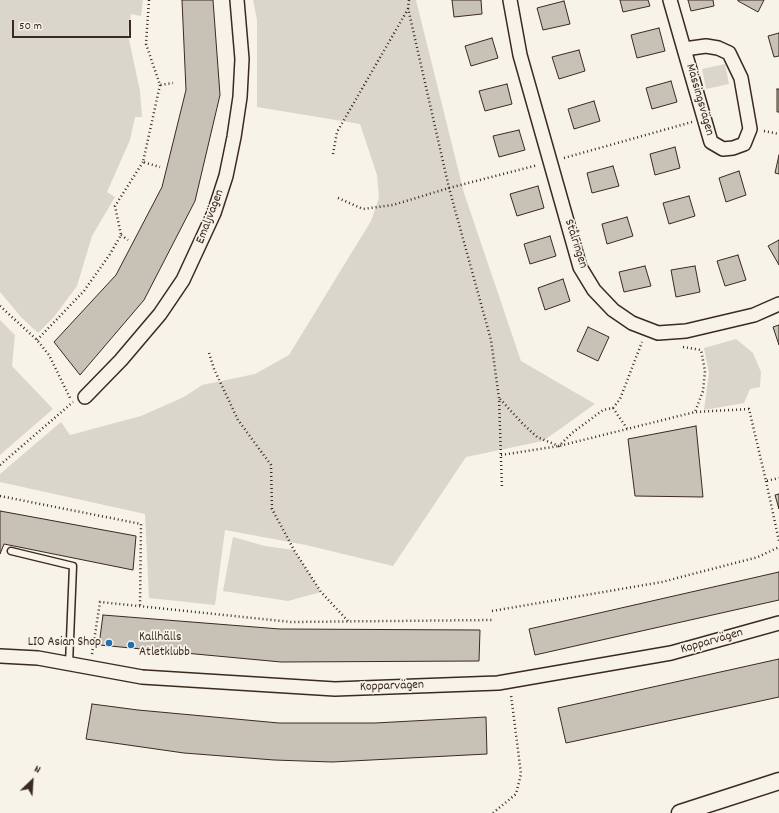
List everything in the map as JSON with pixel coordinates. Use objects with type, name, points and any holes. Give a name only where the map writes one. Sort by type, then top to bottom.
[{"type":"street","name":"Emaljvägen","points":[[85,397],[122,360],[160,314],[184,280],[214,213],[226,176],[240,97],[242,59],[237,0]]},
{"type":"street","name":"Stålringen","points":[[510,0],[520,55],[580,267],[594,290],[613,310],[632,324],[658,333],[686,331],[754,315],[779,304]]},
{"type":"street","name":"Mässingsvägen","points":[[670,0],[684,49],[711,142],[723,149],[733,148],[744,144],[750,129],[741,78],[729,53],[718,48],[706,46],[684,49]]},
{"type":"street","name":"Kopparvägen","points":[[0,656],[38,658],[142,677],[334,689],[509,682],[671,653],[779,623]]},
{"type":"street","points":[[680,813],[779,781]]},
{"type":"lane","points":[[10,551],[73,566],[69,664]]},
{"type":"path","points":[[37,340],[84,291],[110,254],[121,235],[115,206],[143,162],[160,85],[146,44],[149,0]]},
{"type":"path","points":[[409,0],[408,8],[449,188],[491,340],[499,398],[502,489]]},
{"type":"path","points":[[333,154],[337,132],[408,8]]},
{"type":"path","points":[[160,85],[173,83]]},
{"type":"path","points":[[338,198],[363,209],[393,205],[449,188],[551,162],[704,118]]},
{"type":"path","points":[[143,162],[160,166]]},
{"type":"path","points":[[121,235],[128,240]]},
{"type":"path","points":[[0,306],[37,340],[50,355],[73,403],[0,465]]},
{"type":"path","points":[[559,446],[565,438],[603,410],[613,408],[620,399],[629,379],[647,328]]},
{"type":"path","points":[[680,346],[701,350],[705,371],[703,391],[695,412]]},
{"type":"path","points":[[208,353],[238,420],[271,465],[272,509],[294,550],[321,592],[349,622]]},
{"type":"path","points":[[499,398],[537,437],[559,446]]},
{"type":"path","points":[[613,408],[628,430]]},
{"type":"path","points":[[501,456],[559,446],[628,430],[695,412],[749,409],[779,541]]},
{"type":"path","points":[[766,481],[779,478]]},
{"type":"path","points":[[0,496],[141,524],[140,606]]},
{"type":"path","points":[[492,611],[662,582],[758,557],[779,547]]},
{"type":"path","points":[[90,668],[100,602],[291,622],[492,620]]},
{"type":"path","points":[[493,813],[516,794],[521,774],[509,682]]},
{"type":"shaded area","points":[[0,0],[143,0],[141,16],[131,14],[128,35],[140,91],[142,117],[135,117],[130,140],[107,192],[115,197],[92,236],[77,286],[54,317],[38,333],[21,317],[0,292]]},
{"type":"shaded area","points":[[253,0],[416,0],[464,193],[521,361],[595,404],[543,441],[466,457],[393,566],[306,545],[225,530],[215,605],[149,598],[145,514],[0,482],[0,474],[61,422],[70,435],[141,416],[184,397],[202,385],[255,374],[289,355],[371,221],[379,198],[377,175],[360,124],[257,107],[257,20]]},
{"type":"shaded area","points":[[725,64],[729,84],[706,89],[702,69]]},
{"type":"shaded area","points":[[0,320],[15,335],[12,366],[53,409],[0,455]]},
{"type":"shaded area","points":[[736,339],[753,353],[761,372],[760,387],[750,389],[744,403],[704,410],[709,373],[704,348]]},
{"type":"shaded area","points":[[233,537],[265,546],[294,550],[321,592],[288,601],[223,591]]},
{"type":"building","points":[[182,0],[213,0],[220,95],[195,201],[144,300],[80,375],[54,342],[116,275],[162,187],[186,90]]},
{"type":"building","points":[[452,0],[481,0],[482,14],[454,17]]},
{"type":"building","points":[[620,0],[648,0],[650,6],[623,12]]},
{"type":"building","points":[[688,0],[713,0],[714,6],[691,11]]},
{"type":"building","points":[[738,0],[764,0],[758,12]]},
{"type":"building","points":[[564,1],[570,24],[543,30],[537,8]]},
{"type":"building","points":[[659,28],[665,51],[637,58],[631,35]]},
{"type":"building","points":[[779,33],[779,56],[774,57],[768,36]]},
{"type":"building","points":[[492,38],[498,58],[471,66],[465,46]]},
{"type":"building","points":[[579,50],[585,71],[559,79],[552,57]]},
{"type":"building","points":[[671,81],[677,102],[652,109],[646,88]]},
{"type":"building","points":[[507,84],[512,104],[485,111],[479,91]]},
{"type":"building","points":[[777,89],[779,89],[779,112],[777,112]]},
{"type":"building","points":[[594,101],[600,121],[574,129],[568,109]]},
{"type":"building","points":[[519,130],[525,150],[499,157],[493,136]]},
{"type":"building","points":[[675,147],[680,168],[655,175],[650,154]]},
{"type":"building","points":[[779,155],[779,174],[775,173]]},
{"type":"building","points":[[613,166],[619,186],[592,193],[587,173]]},
{"type":"building","points":[[739,171],[746,195],[726,202],[719,178]]},
{"type":"building","points":[[538,186],[544,208],[517,216],[510,194]]},
{"type":"building","points":[[689,196],[695,216],[669,224],[663,203]]},
{"type":"building","points":[[627,217],[633,236],[607,244],[602,224]]},
{"type":"building","points":[[550,236],[556,256],[530,264],[524,244]]},
{"type":"building","points":[[779,240],[779,265],[768,246]]},
{"type":"building","points":[[738,255],[746,280],[725,286],[717,261]]},
{"type":"building","points":[[645,266],[651,286],[624,292],[619,272]]},
{"type":"building","points":[[695,266],[700,292],[676,297],[671,270]]},
{"type":"building","points":[[563,279],[570,301],[545,310],[538,288]]},
{"type":"building","points":[[779,325],[779,345],[773,327]]},
{"type":"building","points":[[588,327],[609,337],[598,361],[577,351]]},
{"type":"building","points":[[696,426],[703,497],[635,496],[628,439]]},
{"type":"building","points":[[779,494],[779,509],[775,495]]},
{"type":"building","points":[[0,511],[136,536],[133,570],[4,544],[0,554]]},
{"type":"building","points":[[779,572],[779,600],[535,655],[529,629]]},
{"type":"building","points":[[103,615],[280,629],[480,630],[479,661],[281,662],[99,645]]},
{"type":"building","points":[[779,659],[779,697],[566,743],[558,708]]},
{"type":"building","points":[[92,704],[138,710],[279,723],[375,723],[486,717],[487,754],[332,762],[274,760],[184,753],[86,739]]},
{"type":"place","name":"LIO Asian Shop","points":[[109,643]]},
{"type":"place","name":"Kallhälls Atletklubb","points":[[131,645]]}]
